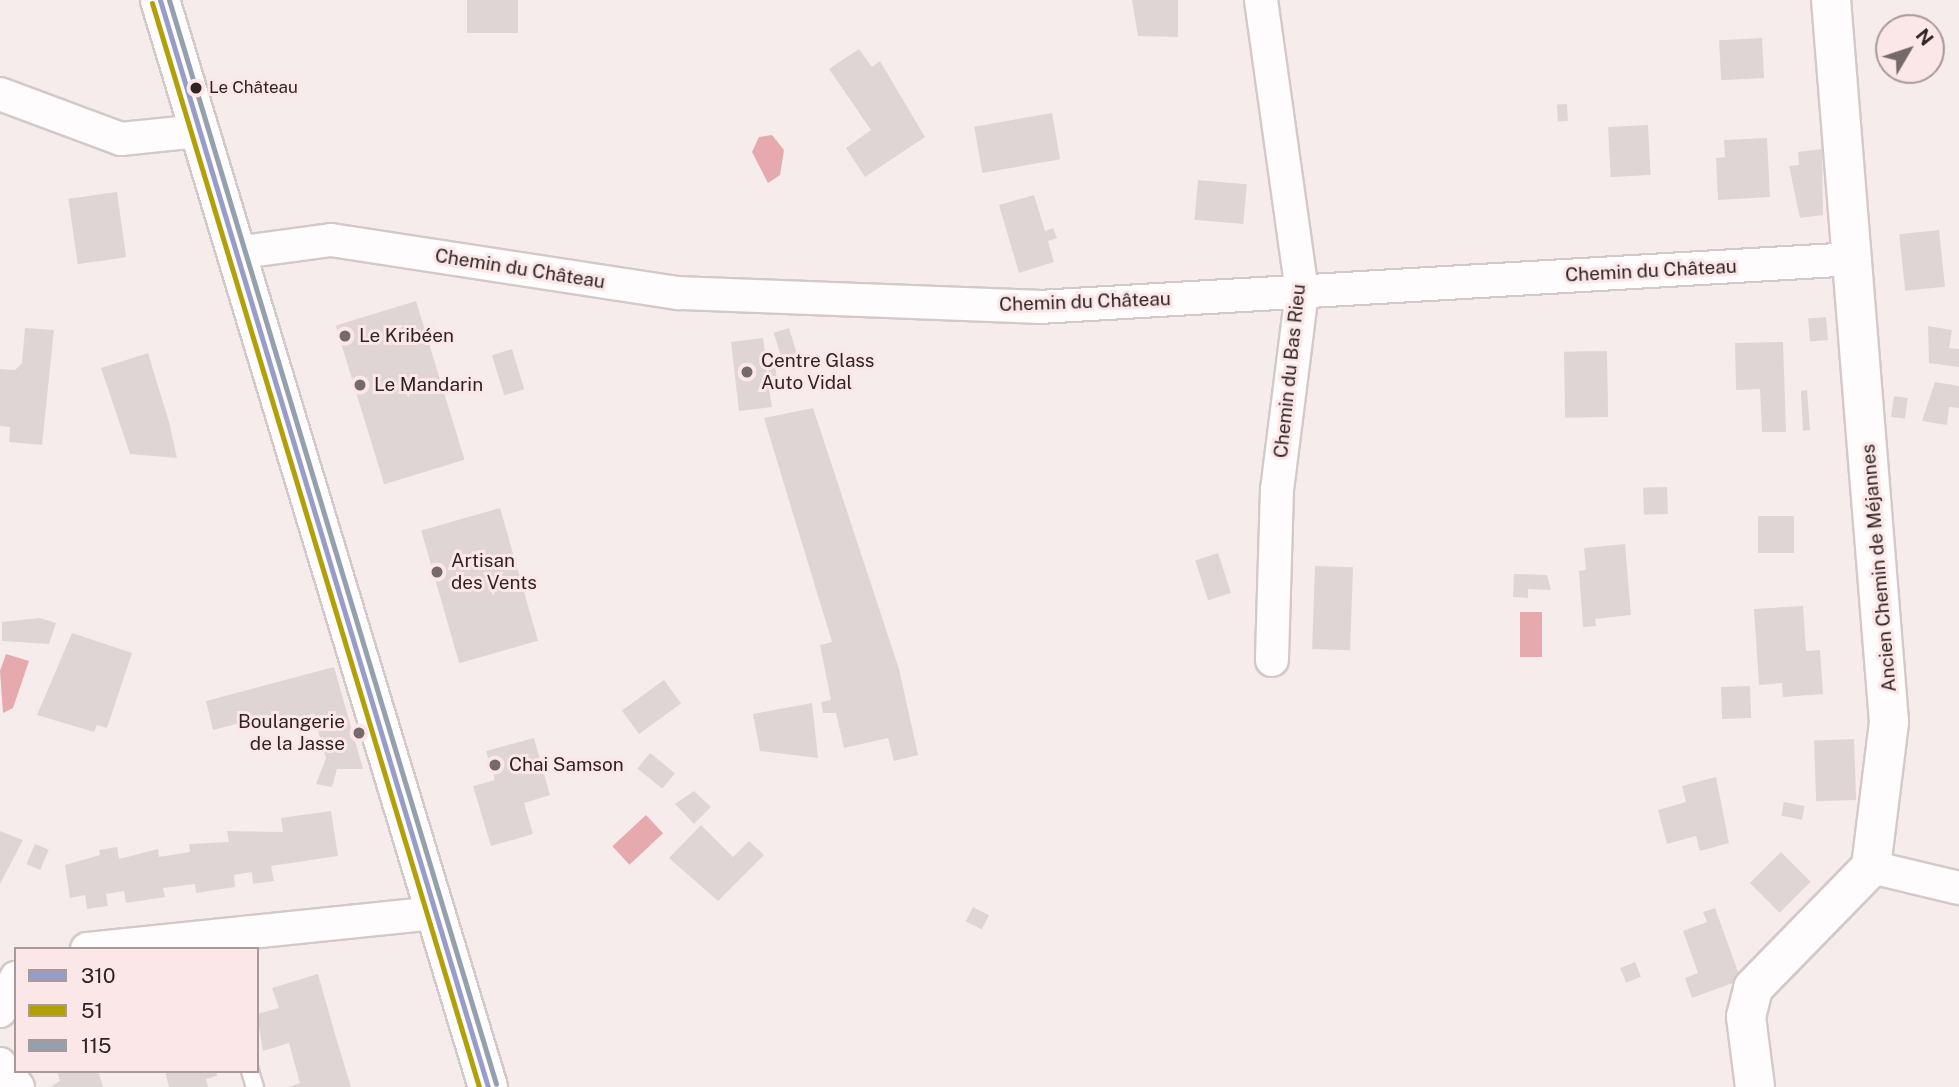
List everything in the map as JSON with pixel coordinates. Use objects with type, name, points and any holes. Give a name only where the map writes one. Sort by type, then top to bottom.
[{"type":"main road","points":[[160,0],[488,1087]]},
{"type":"main road","name":"Ancien Chemin de Méjannes","points":[[1831,0],[1891,695],[1883,810],[1871,867]]},
{"type":"main road","points":[[1755,1087],[1746,1017],[1754,988],[1871,867]]},
{"type":"street","name":"Chemin du Bas Rieu","points":[[1261,0],[1302,292],[1277,489],[1272,660]]},
{"type":"street","points":[[0,94],[121,139],[198,131]]},
{"type":"street","name":"Chemin du Château","points":[[235,253],[331,240],[679,293],[1039,307],[1855,259]]},
{"type":"street","points":[[1871,867],[1959,888]]},
{"type":"street","points":[[122,947],[211,942],[435,913]]},
{"type":"street","points":[[0,1011],[14,982]]},
{"type":"street","points":[[0,1064],[18,1087]]},
{"type":"shaded area","points":[[772,135],[784,150],[780,175],[768,183],[752,152],[759,137]]},
{"type":"shaded area","points":[[1520,612],[1542,612],[1542,657],[1520,657]]},
{"type":"shaded area","points":[[6,654],[29,661],[13,708],[3,713],[0,671]]},
{"type":"shaded area","points":[[646,815],[663,833],[629,865],[612,846]]},
{"type":"building","points":[[467,0],[518,0],[518,33],[467,33]]},
{"type":"building","points":[[1132,0],[1178,0],[1178,37],[1138,36]]},
{"type":"building","points":[[1762,38],[1764,78],[1721,80],[1719,40]]},
{"type":"building","points":[[859,49],[872,67],[880,61],[925,137],[865,177],[846,148],[871,130],[829,69]]},
{"type":"building","points":[[1567,104],[1568,121],[1558,122],[1557,105]]},
{"type":"building","points":[[1052,113],[1060,159],[982,173],[974,127]]},
{"type":"building","points":[[1648,125],[1651,175],[1611,177],[1608,127]]},
{"type":"building","points":[[1767,138],[1770,197],[1718,200],[1716,158],[1725,157],[1724,140]]},
{"type":"building","points":[[1822,149],[1823,215],[1800,218],[1789,166],[1799,165],[1798,152]]},
{"type":"building","points":[[1198,180],[1247,184],[1243,224],[1195,220]]},
{"type":"building","points":[[117,192],[126,257],[78,264],[68,199]]},
{"type":"building","points":[[1034,195],[1045,231],[1053,228],[1057,238],[1048,241],[1054,262],[1019,273],[999,205]]},
{"type":"building","points":[[1939,230],[1945,287],[1905,291],[1899,234]]},
{"type":"building","points":[[416,301],[465,460],[384,484],[336,326]]},
{"type":"building","points":[[1826,317],[1828,340],[1810,341],[1808,319]]},
{"type":"building","points":[[1928,326],[1952,330],[1949,348],[1959,349],[1959,367],[1929,363]]},
{"type":"building","points":[[25,328],[54,330],[42,445],[9,442],[10,427],[0,426],[0,369],[15,370],[22,363]]},
{"type":"building","points":[[789,328],[797,355],[782,359],[774,333]]},
{"type":"building","points":[[763,338],[767,366],[775,365],[777,380],[768,382],[772,407],[739,411],[731,342]]},
{"type":"building","points":[[1783,342],[1786,432],[1762,432],[1760,389],[1736,390],[1735,343]]},
{"type":"building","points":[[512,349],[524,389],[504,395],[492,355]]},
{"type":"building","points":[[1607,351],[1608,417],[1565,418],[1564,352]]},
{"type":"building","points":[[148,353],[177,458],[130,454],[101,368]]},
{"type":"building","points":[[1935,382],[1959,386],[1959,408],[1949,407],[1947,425],[1922,421]]},
{"type":"building","points":[[1807,390],[1810,430],[1803,431],[1801,391]]},
{"type":"building","points":[[1894,396],[1908,398],[1905,419],[1891,417]]},
{"type":"building","points":[[813,408],[899,669],[918,755],[894,761],[888,738],[844,748],[836,713],[823,713],[821,702],[831,700],[820,645],[832,642],[764,418]]},
{"type":"building","points":[[1667,487],[1668,514],[1644,515],[1643,488]]},
{"type":"building","points":[[500,508],[538,641],[459,663],[421,531]]},
{"type":"building","points":[[1758,516],[1794,516],[1794,553],[1758,553]]},
{"type":"building","points":[[1625,544],[1631,615],[1595,619],[1596,626],[1583,627],[1579,571],[1586,570],[1584,548]]},
{"type":"building","points":[[1218,553],[1231,593],[1208,600],[1195,560]]},
{"type":"building","points":[[1315,566],[1353,567],[1350,650],[1312,649]]},
{"type":"building","points":[[1514,574],[1547,575],[1551,590],[1528,589],[1528,598],[1513,597]]},
{"type":"building","points":[[1803,606],[1806,651],[1820,650],[1823,694],[1783,697],[1782,683],[1759,685],[1754,609]]},
{"type":"building","points":[[40,618],[56,623],[49,644],[2,641],[2,622]]},
{"type":"building","points":[[72,633],[132,653],[107,728],[97,725],[94,732],[37,715]]},
{"type":"building","points":[[334,667],[363,769],[337,769],[332,787],[316,784],[326,758],[313,714],[270,724],[267,716],[213,730],[206,701]]},
{"type":"building","points":[[664,680],[681,703],[639,734],[622,711]]},
{"type":"building","points":[[1750,686],[1751,718],[1722,719],[1721,687]]},
{"type":"building","points":[[812,703],[818,758],[760,751],[753,714]]},
{"type":"building","points":[[534,738],[550,795],[524,803],[533,834],[491,846],[473,786],[495,780],[486,751]]},
{"type":"building","points":[[1854,739],[1856,800],[1816,801],[1814,740]]},
{"type":"building","points":[[650,753],[675,773],[662,789],[637,769]]},
{"type":"building","points":[[1716,777],[1729,843],[1700,851],[1696,836],[1667,844],[1658,810],[1686,802],[1682,786]]},
{"type":"building","points":[[694,791],[711,807],[694,824],[675,804]]},
{"type":"building","points":[[1784,802],[1805,806],[1802,820],[1781,816]]},
{"type":"building","points":[[331,811],[338,856],[271,866],[274,881],[253,884],[252,872],[234,875],[235,887],[196,893],[195,884],[163,888],[165,897],[126,903],[124,891],[106,894],[108,906],[87,909],[85,895],[70,898],[65,865],[100,855],[99,850],[117,847],[119,859],[158,849],[159,857],[190,852],[189,844],[229,842],[227,831],[283,832],[281,818]]},
{"type":"building","points":[[701,825],[733,857],[749,841],[764,855],[718,901],[669,858]]},
{"type":"building","points":[[0,831],[23,840],[0,884]]},
{"type":"building","points":[[35,844],[49,850],[40,870],[26,864]]},
{"type":"building","points":[[1781,852],[1811,882],[1780,913],[1750,883]]},
{"type":"building","points":[[973,907],[989,915],[982,929],[966,921]]},
{"type":"building","points":[[1715,908],[1741,980],[1692,998],[1685,978],[1698,973],[1683,931],[1707,922],[1703,912]]},
{"type":"building","points":[[1635,962],[1641,977],[1626,983],[1620,968]]},
{"type":"building","points":[[318,974],[351,1087],[288,1087],[300,1083],[289,1043],[263,1051],[259,1026],[259,1013],[279,1008],[272,988]]},
{"type":"building","points":[[58,1073],[99,1073],[103,1087],[50,1087],[60,1081]]},
{"type":"building","points":[[166,1073],[216,1073],[217,1076],[206,1079],[208,1087],[169,1087]]},
{"type":"transit line","name":"310","points":[[160,0],[488,1087]]},
{"type":"transit line","name":"115","points":[[169,0],[496,1084]]},
{"type":"transit line","name":"51","points":[[152,3],[479,1087]]},
{"type":"place","name":"Le Château","points":[[196,88]]},
{"type":"place","name":"Le Kribéen","points":[[345,336]]},
{"type":"place","name":"Centre Glass Auto Vidal","points":[[747,372]]},
{"type":"place","name":"Le Mandarin","points":[[360,385]]},
{"type":"place","name":"Artisan des Vents","points":[[437,572]]},
{"type":"place","name":"Boulangerie de la Jasse","points":[[359,733]]},
{"type":"place","name":"Chai Samson","points":[[495,765]]}]
